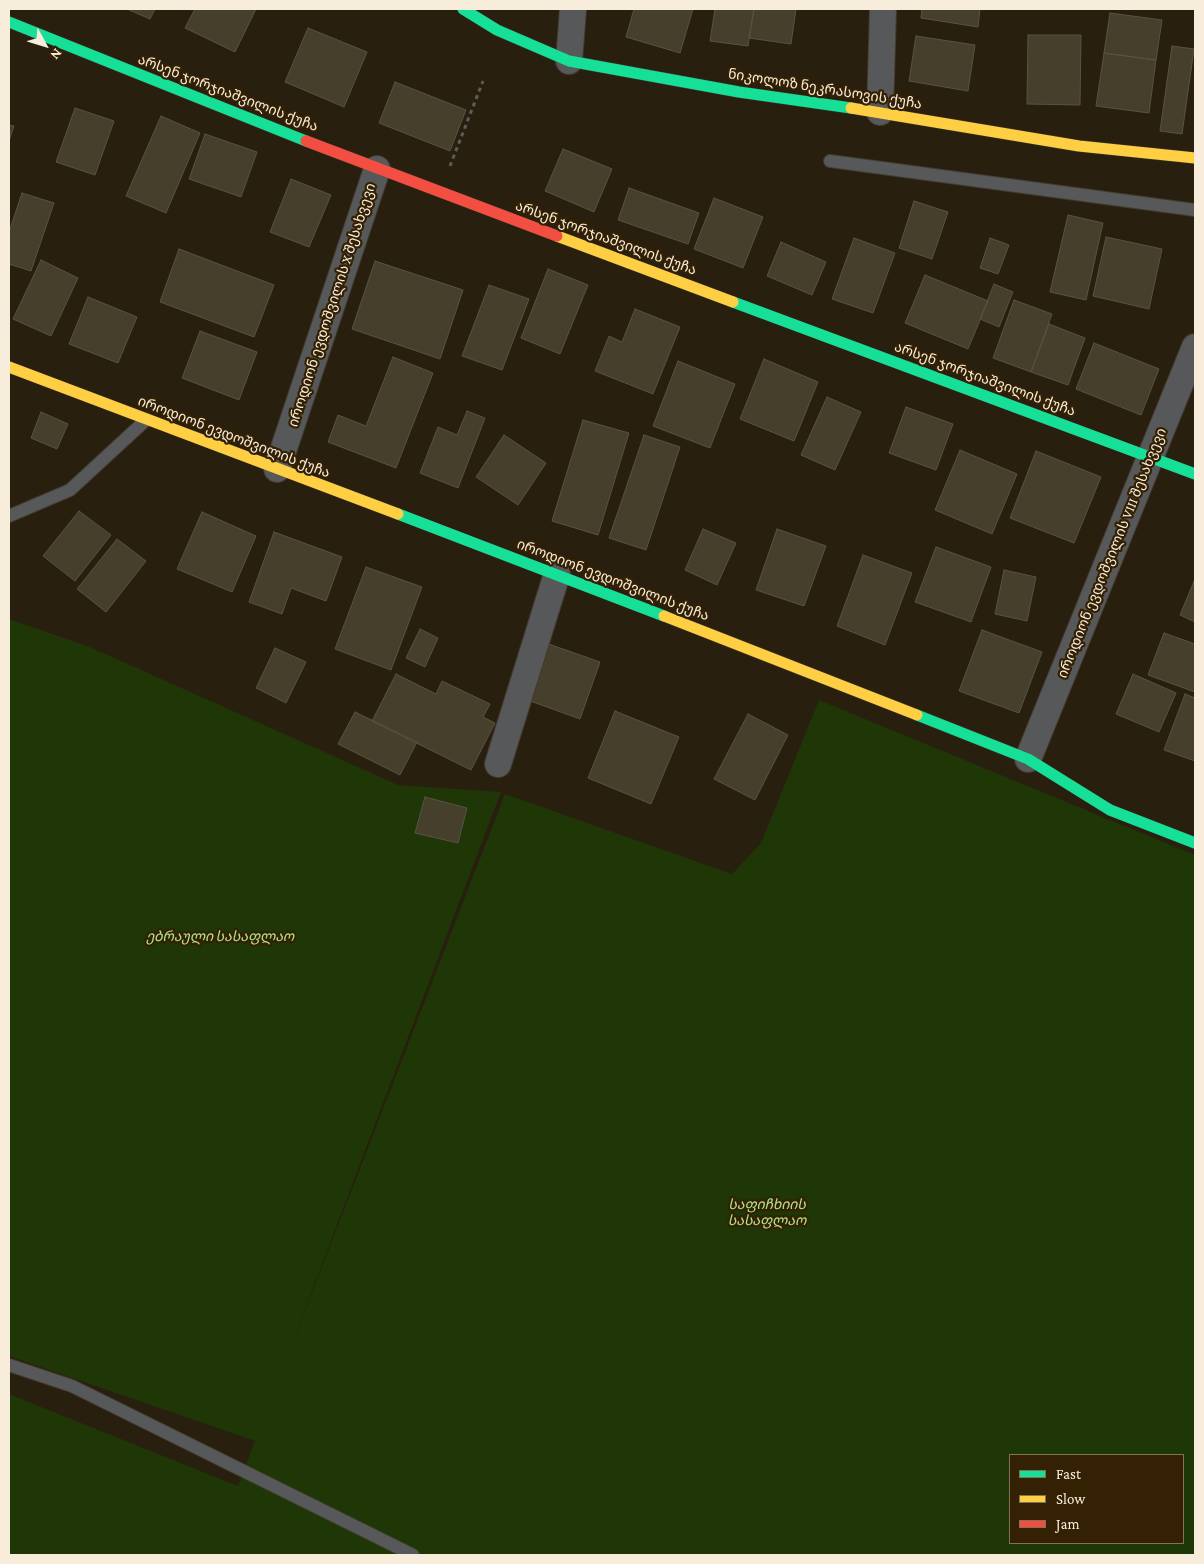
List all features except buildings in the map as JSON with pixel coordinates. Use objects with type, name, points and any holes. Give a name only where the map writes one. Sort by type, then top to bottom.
[{"type":"street","name":"ნიკოლოზ ნეკრასოვის ქუჩა","points":[[463,9],[497,30],[569,62],[739,92],[880,112],[1079,146],[1195,158]]},
{"type":"street","points":[[569,62],[573,9]]},
{"type":"street","points":[[880,112],[883,9]]},
{"type":"street","name":"არსენ ჯორჯიაშვილის ქუჩა","points":[[9,22],[377,169],[1195,474]]},
{"type":"street","name":"იროდიონ ევდოშვილის X შესახვევი","points":[[277,469],[377,169]]},
{"type":"street","name":"იროდიონ ევდოშვილის VIII შესახვევი","points":[[1028,758],[1195,347]]},
{"type":"street","name":"იროდიონ ევდოშვილის ქუჩა","points":[[9,367],[557,574],[1028,758],[1110,810],[1195,843]]},
{"type":"street","points":[[498,764],[557,574]]},
{"type":"lane","points":[[830,162],[1195,210]]},
{"type":"lane","points":[[9,516],[70,490],[146,420]]},
{"type":"lane","points":[[9,1364],[72,1386],[413,1555]]},
{"type":"path","points":[[440,192],[482,81]]},
{"type":"green space","name":"საფიჩხიის სასაფლაო","points":[[9,619],[90,647],[398,785],[501,792],[285,1362],[505,794],[732,874],[761,843],[819,700],[1195,855],[1195,1555],[9,1555],[9,1394],[238,1486],[255,1441],[9,1356]]},
{"type":"traffic: fast","points":[[463,9],[497,30],[569,61],[739,92],[851,108]]},
{"type":"traffic: fast","points":[[9,22],[306,141]]},
{"type":"traffic: fast","points":[[733,302],[1195,474]]},
{"type":"traffic: fast","points":[[398,514],[664,616]]},
{"type":"traffic: fast","points":[[917,715],[1028,759],[1110,810],[1195,843]]},
{"type":"traffic: slow","points":[[851,108],[1079,146],[1195,158]]},
{"type":"traffic: slow","points":[[557,236],[733,302]]},
{"type":"traffic: slow","points":[[9,367],[398,514]]},
{"type":"traffic: slow","points":[[664,616],[917,715]]},
{"type":"traffic: jam","points":[[306,141],[557,236]]},
{"type":"park label","name":"ებრაული სასაფლაო","points":[[220,937]]}]
